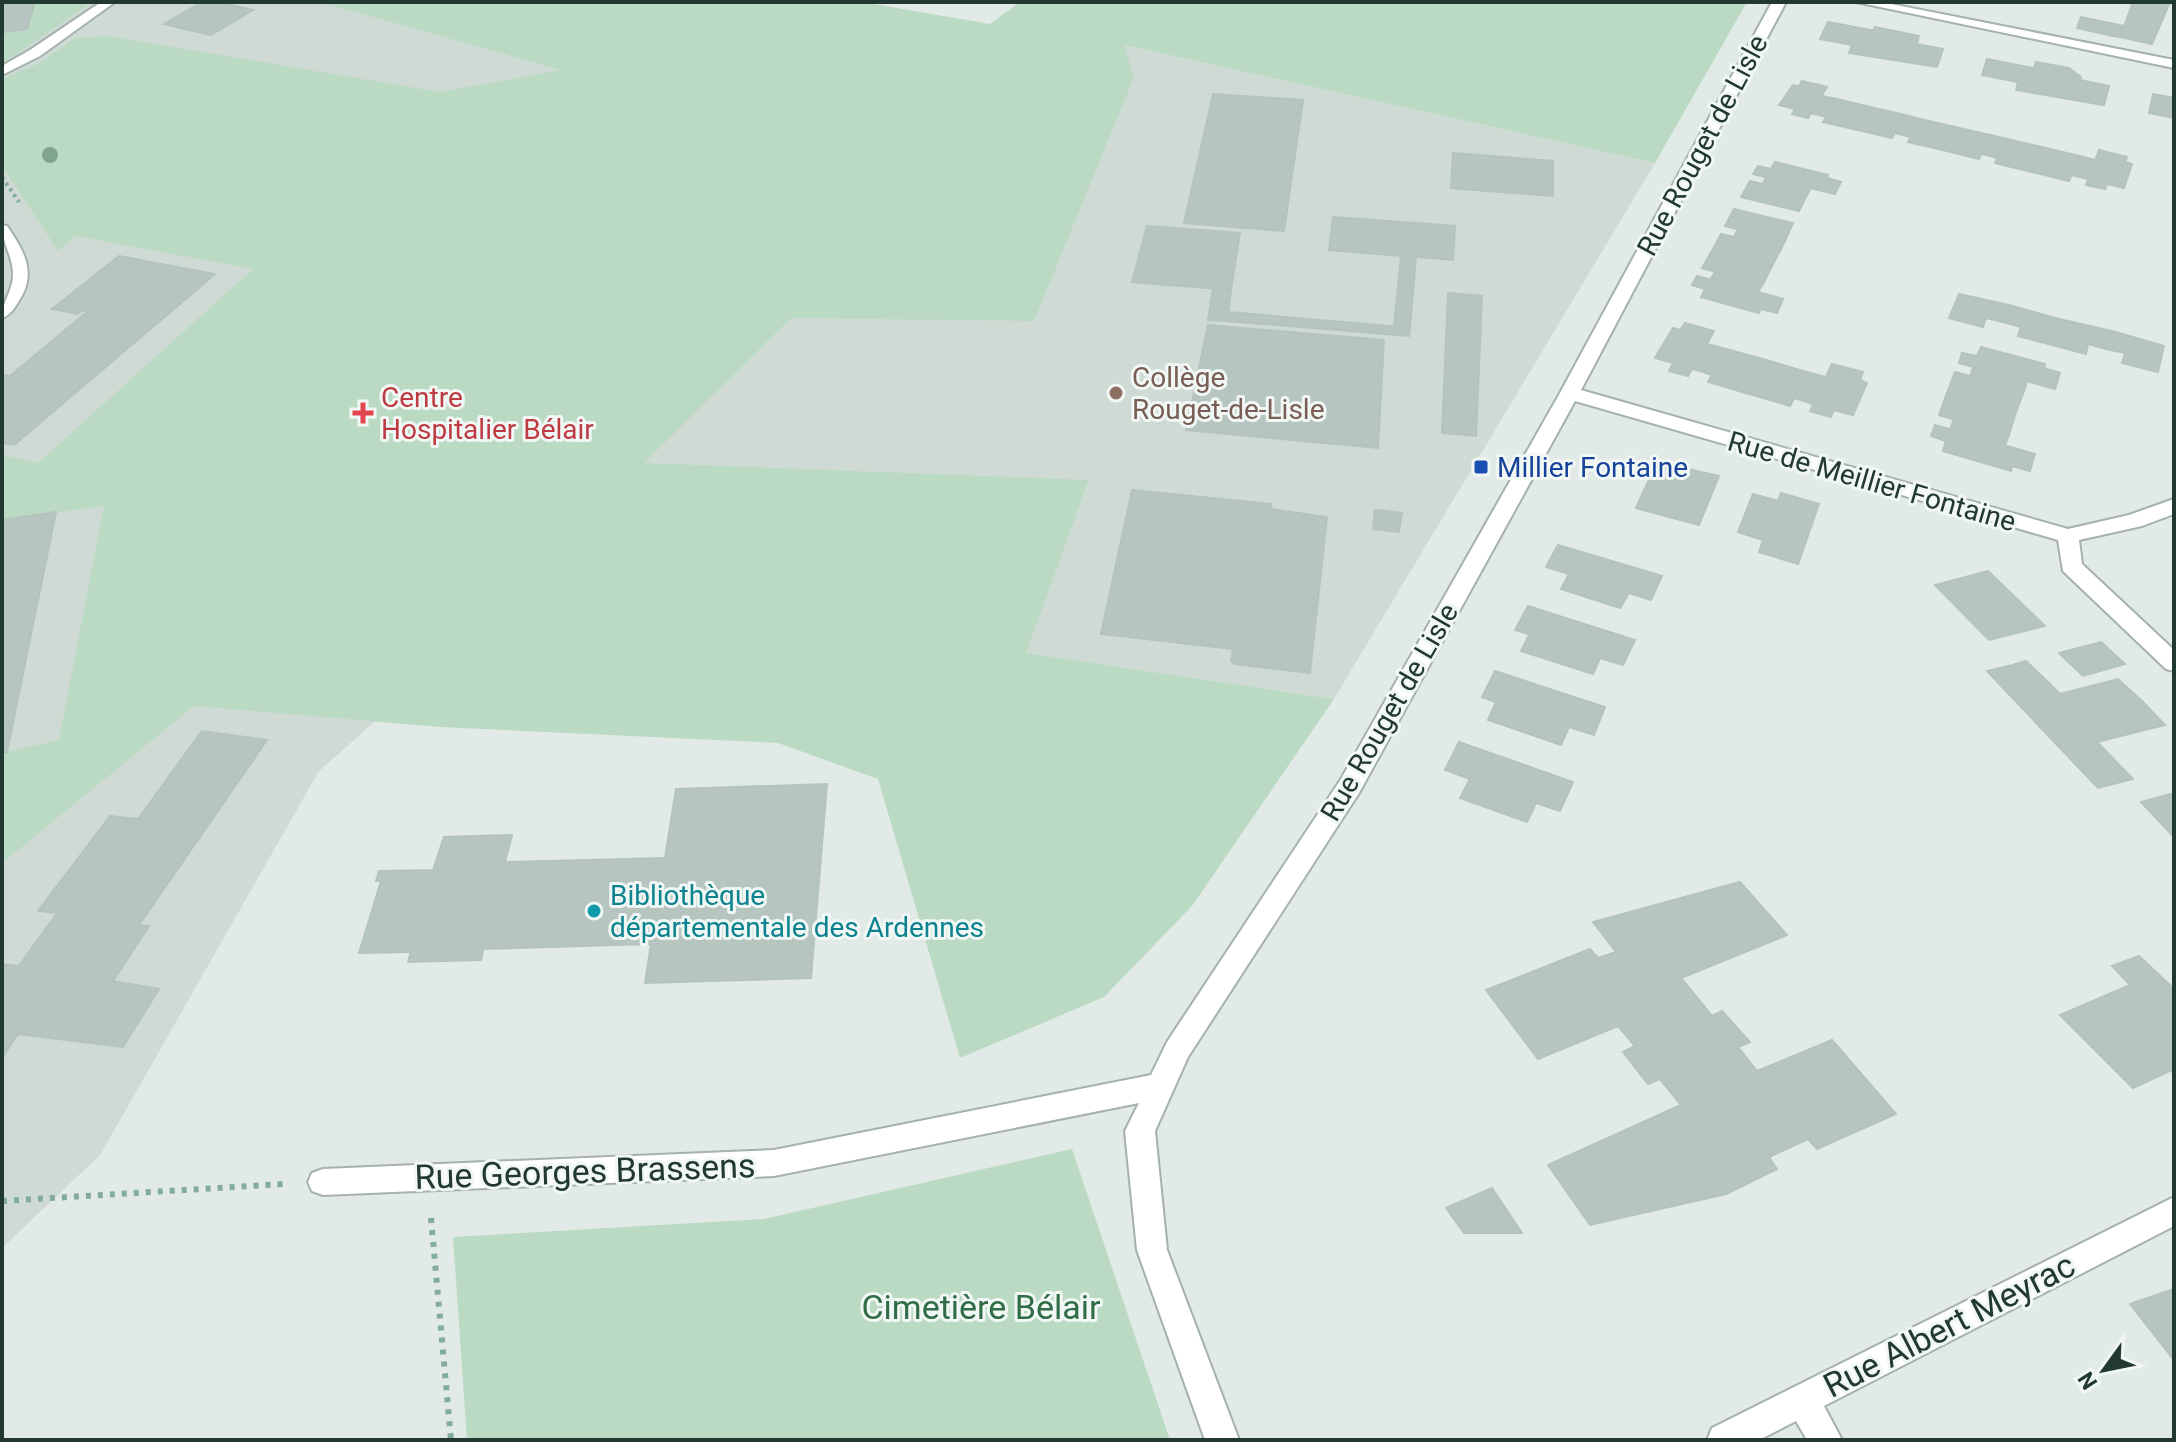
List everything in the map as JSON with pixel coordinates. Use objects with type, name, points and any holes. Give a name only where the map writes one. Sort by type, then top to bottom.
[{"type":"street","name":"Rue Rouget de Lisle","points":[[1222,1440],[1152,1250],[1140,1131],[1177,1050],[1350,786],[1570,393],[1779,2]]},
{"type":"street","name":"Rue de Meillier Fontaine","points":[[1570,393],[2068,536],[2134,521],[2174,506]]},
{"type":"street","points":[[2068,536],[2071,566],[2174,663]]},
{"type":"street","name":"Rue Georges Brassens","points":[[323,1182],[774,1163],[1161,1086]]},
{"type":"street","name":"Rue Albert Meyrac","points":[[1724,1440],[2174,1211]]},
{"type":"street","points":[[1802,1400],[1825,1440]]},
{"type":"lane","points":[[2,71],[35,53],[109,2]]},
{"type":"lane","points":[[1862,2],[2174,64]]},
{"type":"lane","points":[[2,229],[23,269],[18,293],[2,313]]},
{"type":"path","points":[[428,1177],[451,1440]]},
{"type":"path","points":[[2,1201],[323,1182]]},
{"type":"shaded area","name":"Centre Hospitalier Bélair","points":[[2,2],[836,2],[1126,54],[1123,45],[1655,163],[1334,699],[1025,653],[1089,481],[665,465],[319,771],[100,1155],[2,1248]]},
{"type":"green space","points":[[35,2],[92,2],[2,64],[2,32],[27,29]]},
{"type":"green space","points":[[320,2],[862,2],[990,24],[1020,2],[1747,2],[1655,163],[1124,45],[1134,77],[1034,321],[791,318],[644,463],[1089,480],[1026,653],[1334,699],[1192,906],[1104,997],[960,1058],[878,779],[778,743],[440,727],[194,706],[2,863],[2,753],[59,740],[104,506],[2,520],[2,455],[38,463],[253,269],[76,236],[58,251],[2,166],[2,79],[40,63],[75,38],[107,36],[440,92],[561,70]]},
{"type":"green space","name":"Cimetière Bélair","points":[[1072,1149],[1170,1440],[467,1440],[453,1237],[764,1219]]},
{"type":"building","points":[[2,2],[35,2],[27,29],[2,32]]},
{"type":"building","points":[[202,2],[227,4],[185,29],[164,24]]},
{"type":"building","points":[[2133,2],[2170,2],[2152,44],[2120,37]]},
{"type":"building","points":[[227,4],[253,10],[211,35],[185,29]]},
{"type":"building","points":[[2081,17],[2124,26],[2120,37],[2113,36],[2077,28]]},
{"type":"building","points":[[1828,22],[1918,39],[1917,44],[1943,49],[1937,67],[1849,53],[1852,45],[1820,39]]},
{"type":"building","points":[[1875,27],[1919,36],[1918,39],[1872,33]]},
{"type":"building","points":[[1987,59],[2053,72],[2069,68],[2081,77],[2080,80],[2109,86],[2104,105],[2016,90],[2018,82],[1982,75]]},
{"type":"building","points":[[2036,62],[2069,68],[2053,72],[2034,68]]},
{"type":"building","points":[[1802,81],[1827,87],[1808,118],[1792,114],[1795,109],[1779,105],[1793,85],[1799,86]]},
{"type":"building","points":[[1213,94],[1303,100],[1284,231],[1184,223]]},
{"type":"building","points":[[2153,94],[2174,98],[2174,118],[2149,113]]},
{"type":"building","points":[[1822,96],[1837,99],[1827,117],[1811,113]]},
{"type":"building","points":[[1837,99],[1870,107],[1858,130],[1823,122]]},
{"type":"building","points":[[1870,107],[1905,115],[1892,138],[1858,130]]},
{"type":"building","points":[[1905,115],[1920,119],[1911,137],[1895,133]]},
{"type":"building","points":[[1920,119],[1955,127],[1943,150],[1908,142]]},
{"type":"building","points":[[1955,127],[1990,135],[1979,159],[1943,150]]},
{"type":"building","points":[[1990,135],[2007,139],[1998,158],[1982,154]]},
{"type":"building","points":[[2007,139],[2042,147],[2032,172],[1995,163]]},
{"type":"building","points":[[2042,147],[2079,156],[2069,181],[2032,172]]},
{"type":"building","points":[[2099,150],[2127,157],[2125,162],[2132,164],[2124,188],[2107,184],[2105,189],[2086,185]]},
{"type":"building","points":[[1453,153],[1553,161],[1553,196],[1451,188]]},
{"type":"building","points":[[2079,156],[2095,160],[2088,179],[2071,175]]},
{"type":"building","points":[[1775,162],[1828,175],[1827,178],[1841,182],[1835,194],[1753,174],[1758,166],[1771,169]]},
{"type":"building","points":[[1766,177],[1811,188],[1807,195],[1763,184]]},
{"type":"building","points":[[1750,181],[1807,195],[1799,211],[1741,197]]},
{"type":"building","points":[[1734,209],[1793,223],[1785,241],[1725,226]]},
{"type":"building","points":[[1333,217],[1455,226],[1453,260],[1329,250]]},
{"type":"building","points":[[1147,226],[1240,233],[1231,290],[1132,282]]},
{"type":"building","points":[[1738,229],[1785,241],[1781,249],[1734,237]]},
{"type":"building","points":[[1721,234],[1781,249],[1772,266],[1712,251]]},
{"type":"building","points":[[1712,251],[1772,266],[1763,284],[1702,268]]},
{"type":"building","points":[[119,256],[215,274],[14,445],[2,443],[2,375],[10,376],[88,311],[82,310],[78,314],[52,309]]},
{"type":"building","points":[[1401,256],[1416,257],[1410,328],[1394,326]]},
{"type":"building","points":[[1715,272],[1763,284],[1758,292],[1710,280]]},
{"type":"building","points":[[1697,276],[1783,299],[1777,313],[1761,309],[1759,313],[1701,297],[1705,289],[1692,285]]},
{"type":"building","points":[[1213,289],[1231,290],[1227,321],[1208,320]]},
{"type":"building","points":[[1448,293],[1482,296],[1476,436],[1442,433]]},
{"type":"building","points":[[1959,294],[2009,305],[2003,322],[1986,318],[1983,327],[1949,318]]},
{"type":"building","points":[[2009,305],[2059,319],[2052,345],[2018,336],[2021,327],[2003,322]]},
{"type":"building","points":[[1228,312],[1410,328],[1409,336],[1227,321]]},
{"type":"building","points":[[2059,319],[2112,331],[2106,349],[2088,344],[2086,354],[2052,345]]},
{"type":"building","points":[[1685,323],[1714,331],[1688,376],[1669,371],[1673,363],[1655,358],[1673,328],[1680,330]]},
{"type":"building","points":[[1208,325],[1384,340],[1378,448],[1186,430]]},
{"type":"building","points":[[2112,331],[2164,346],[2158,372],[2122,363],[2125,353],[2106,349]]},
{"type":"building","points":[[1707,344],[1726,349],[1712,375],[1693,369]]},
{"type":"building","points":[[1981,347],[2045,364],[2044,368],[2060,373],[2055,389],[1959,363],[1962,353],[1977,356]]},
{"type":"building","points":[[1726,349],[1766,360],[1749,394],[1708,382]]},
{"type":"building","points":[[1766,360],[1807,372],[1790,406],[1749,394]]},
{"type":"building","points":[[1832,364],[1863,372],[1860,380],[1867,383],[1853,415],[1834,410],[1831,417],[1810,411]]},
{"type":"building","points":[[1974,366],[2027,381],[2024,391],[1970,376]]},
{"type":"building","points":[[1807,372],[1825,377],[1813,404],[1794,398]]},
{"type":"building","points":[[1955,372],[2024,391],[2016,412],[1947,393]]},
{"type":"building","points":[[1947,393],[2016,412],[2009,435],[1939,415]]},
{"type":"building","points":[[1954,419],[2009,435],[2005,445],[1950,430]]},
{"type":"building","points":[[1935,425],[2035,454],[2030,471],[2012,466],[2011,471],[1943,451],[1946,441],[1931,436]]},
{"type":"building","points":[[1657,462],[1719,476],[1699,525],[1636,508]]},
{"type":"building","points":[[1132,490],[1271,504],[1270,509],[1327,517],[1310,673],[1235,664],[1231,661],[1233,649],[1101,634]]},
{"type":"building","points":[[1781,493],[1819,504],[1798,564],[1759,552],[1763,540],[1738,532],[1751,499],[1776,506]]},
{"type":"building","points":[[1753,494],[1778,501],[1776,506],[1751,499]]},
{"type":"building","points":[[1375,510],[1402,513],[1399,532],[1373,529]]},
{"type":"building","points":[[56,512],[7,752],[2,753],[2,520]]},
{"type":"building","points":[[1558,545],[1662,576],[1651,600],[1629,593],[1620,608],[1561,589],[1569,574],[1546,567]]},
{"type":"building","points":[[1988,571],[2045,626],[1989,640],[1935,585]]},
{"type":"building","points":[[1528,606],[1635,640],[1623,665],[1600,658],[1593,674],[1530,654],[1538,637],[1515,630]]},
{"type":"building","points":[[1529,635],[1538,637],[1530,654],[1521,651]]},
{"type":"building","points":[[2101,642],[2125,664],[2083,676],[2059,653]]},
{"type":"building","points":[[2026,661],[2050,684],[2038,687],[2016,664]]},
{"type":"building","points":[[2016,664],[2038,687],[2050,684],[2060,694],[2118,679],[2142,701],[2040,727],[1987,671]]},
{"type":"building","points":[[1495,671],[1605,707],[1594,735],[1569,727],[1561,745],[1497,723],[1506,706],[1482,697]]},
{"type":"building","points":[[2142,701],[2165,725],[2097,742],[2133,779],[2098,788],[2040,727]]},
{"type":"building","points":[[1496,702],[1506,706],[1497,723],[1488,720]]},
{"type":"building","points":[[202,731],[267,740],[139,925],[149,926],[113,981],[159,989],[123,1047],[18,1034],[2,1058],[2,964],[19,966],[57,913],[38,911],[110,816],[138,819]]},
{"type":"building","points":[[1459,742],[1573,782],[1560,811],[1536,803],[1527,822],[1460,798],[1470,779],[1445,770]]},
{"type":"building","name":"Bibliothèque départementale des Ardennes","points":[[827,784],[811,978],[645,983],[651,944],[482,949],[485,941],[413,944],[411,952],[359,953],[381,881],[376,881],[379,871],[433,870],[444,837],[512,835],[505,862],[665,858],[676,789]]},
{"type":"building","points":[[2174,793],[2174,837],[2141,802]]},
{"type":"building","points":[[1740,882],[1787,935],[1681,978],[1712,1016],[1722,1011],[1750,1042],[1738,1047],[1757,1071],[1832,1040],[1896,1114],[1817,1149],[1808,1139],[1769,1157],[1777,1169],[1726,1194],[1590,1225],[1548,1165],[1681,1105],[1660,1079],[1648,1084],[1623,1052],[1635,1046],[1618,1026],[1538,1059],[1486,990],[1590,949],[1598,958],[1616,952],[1593,922]]},
{"type":"building","points":[[485,941],[481,960],[408,962],[413,944]]},
{"type":"building","points":[[2139,956],[2174,989],[2174,1069],[2133,1088],[2060,1015],[2130,985],[2112,966]]},
{"type":"building","points":[[1492,1188],[1522,1233],[1464,1233],[1446,1208]]},
{"type":"building","points":[[2174,1289],[2174,1360],[2130,1304]]},
{"type":"place","name":"Collège Rouget-de-Lisle","points":[[1116,393]]},
{"type":"place","name":"Centre Hospitalier Bélair","points":[[363,413]]},
{"type":"place","name":"Millier Fontaine","points":[[1481,467]]},
{"type":"place","name":"Bibliothèque départementale des Ardennes","points":[[594,911]]}]
